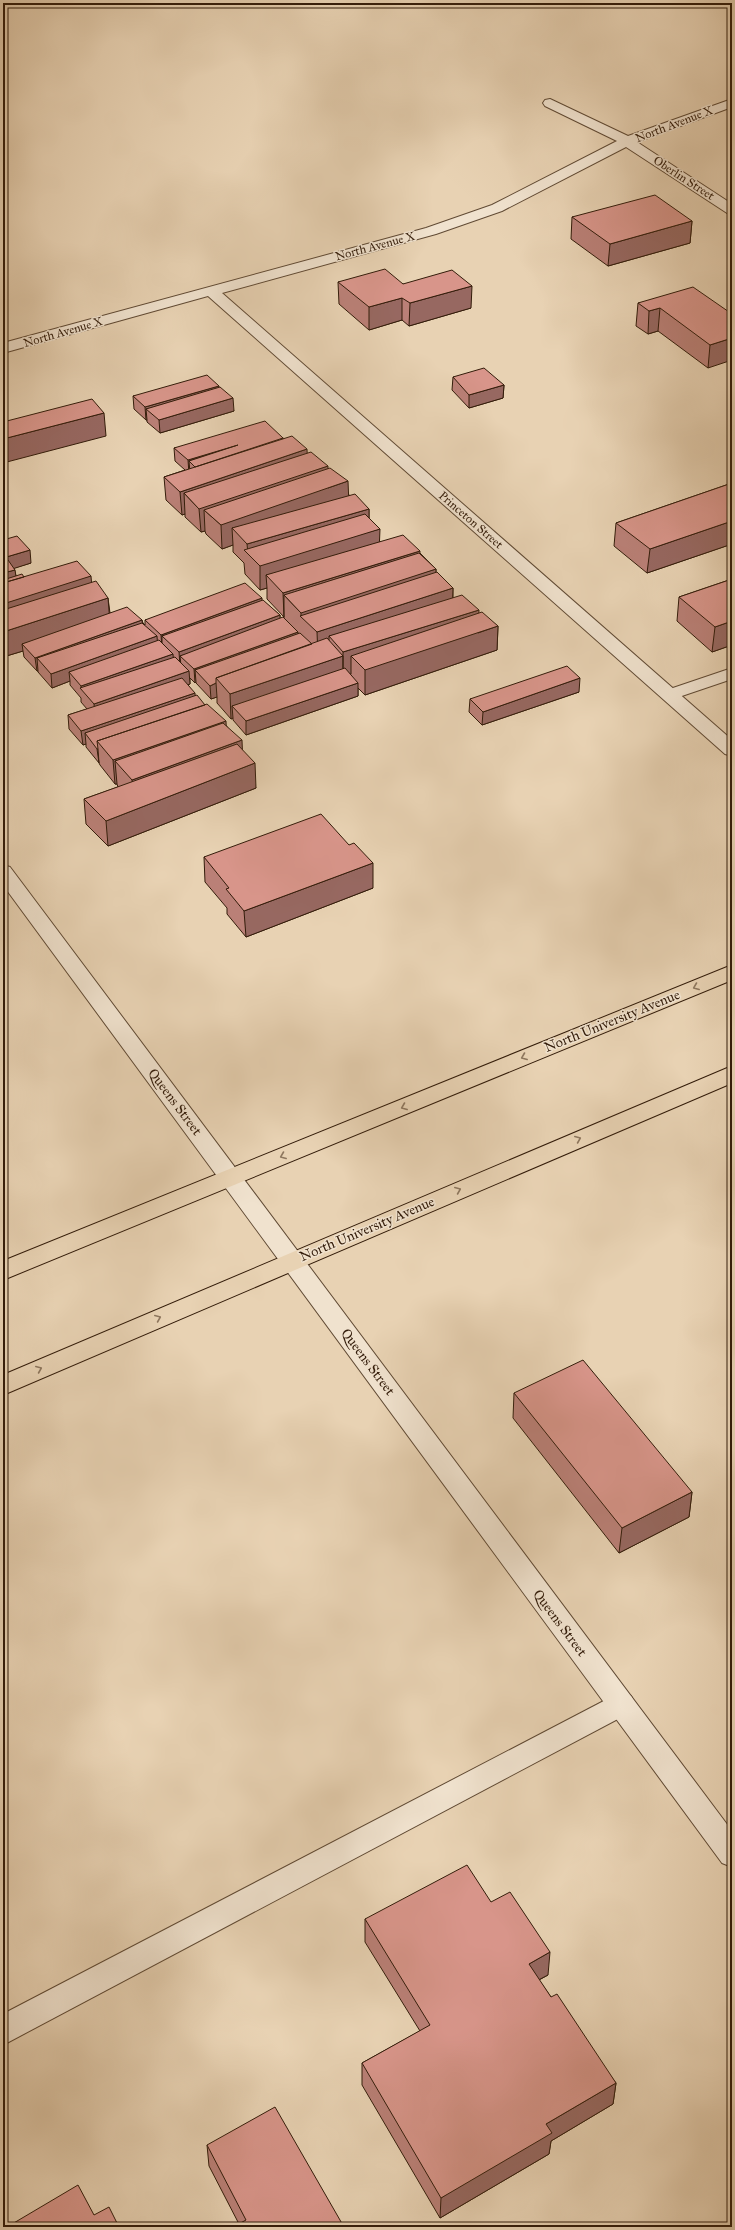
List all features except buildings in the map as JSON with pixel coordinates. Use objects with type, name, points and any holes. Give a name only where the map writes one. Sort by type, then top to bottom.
[{"type":"main road","name":"North University Avenue","points":[[3,1271],[732,972]]},
{"type":"main road","name":"North University Avenue","points":[[3,1385],[732,1074]]},
{"type":"street","name":"North Avenue X","points":[[3,348],[210,290],[431,231],[497,208],[628,141],[732,102]]},
{"type":"street","name":"Oberlin Street","points":[[550,103],[628,141],[732,210]]},
{"type":"street","name":"Princeton Street","points":[[210,290],[732,750]]},
{"type":"street","points":[[670,696],[732,673]]},
{"type":"street","name":"Queens Street","points":[[3,871],[732,1854]]},
{"type":"street","points":[[3,2030],[620,1704]]}]
